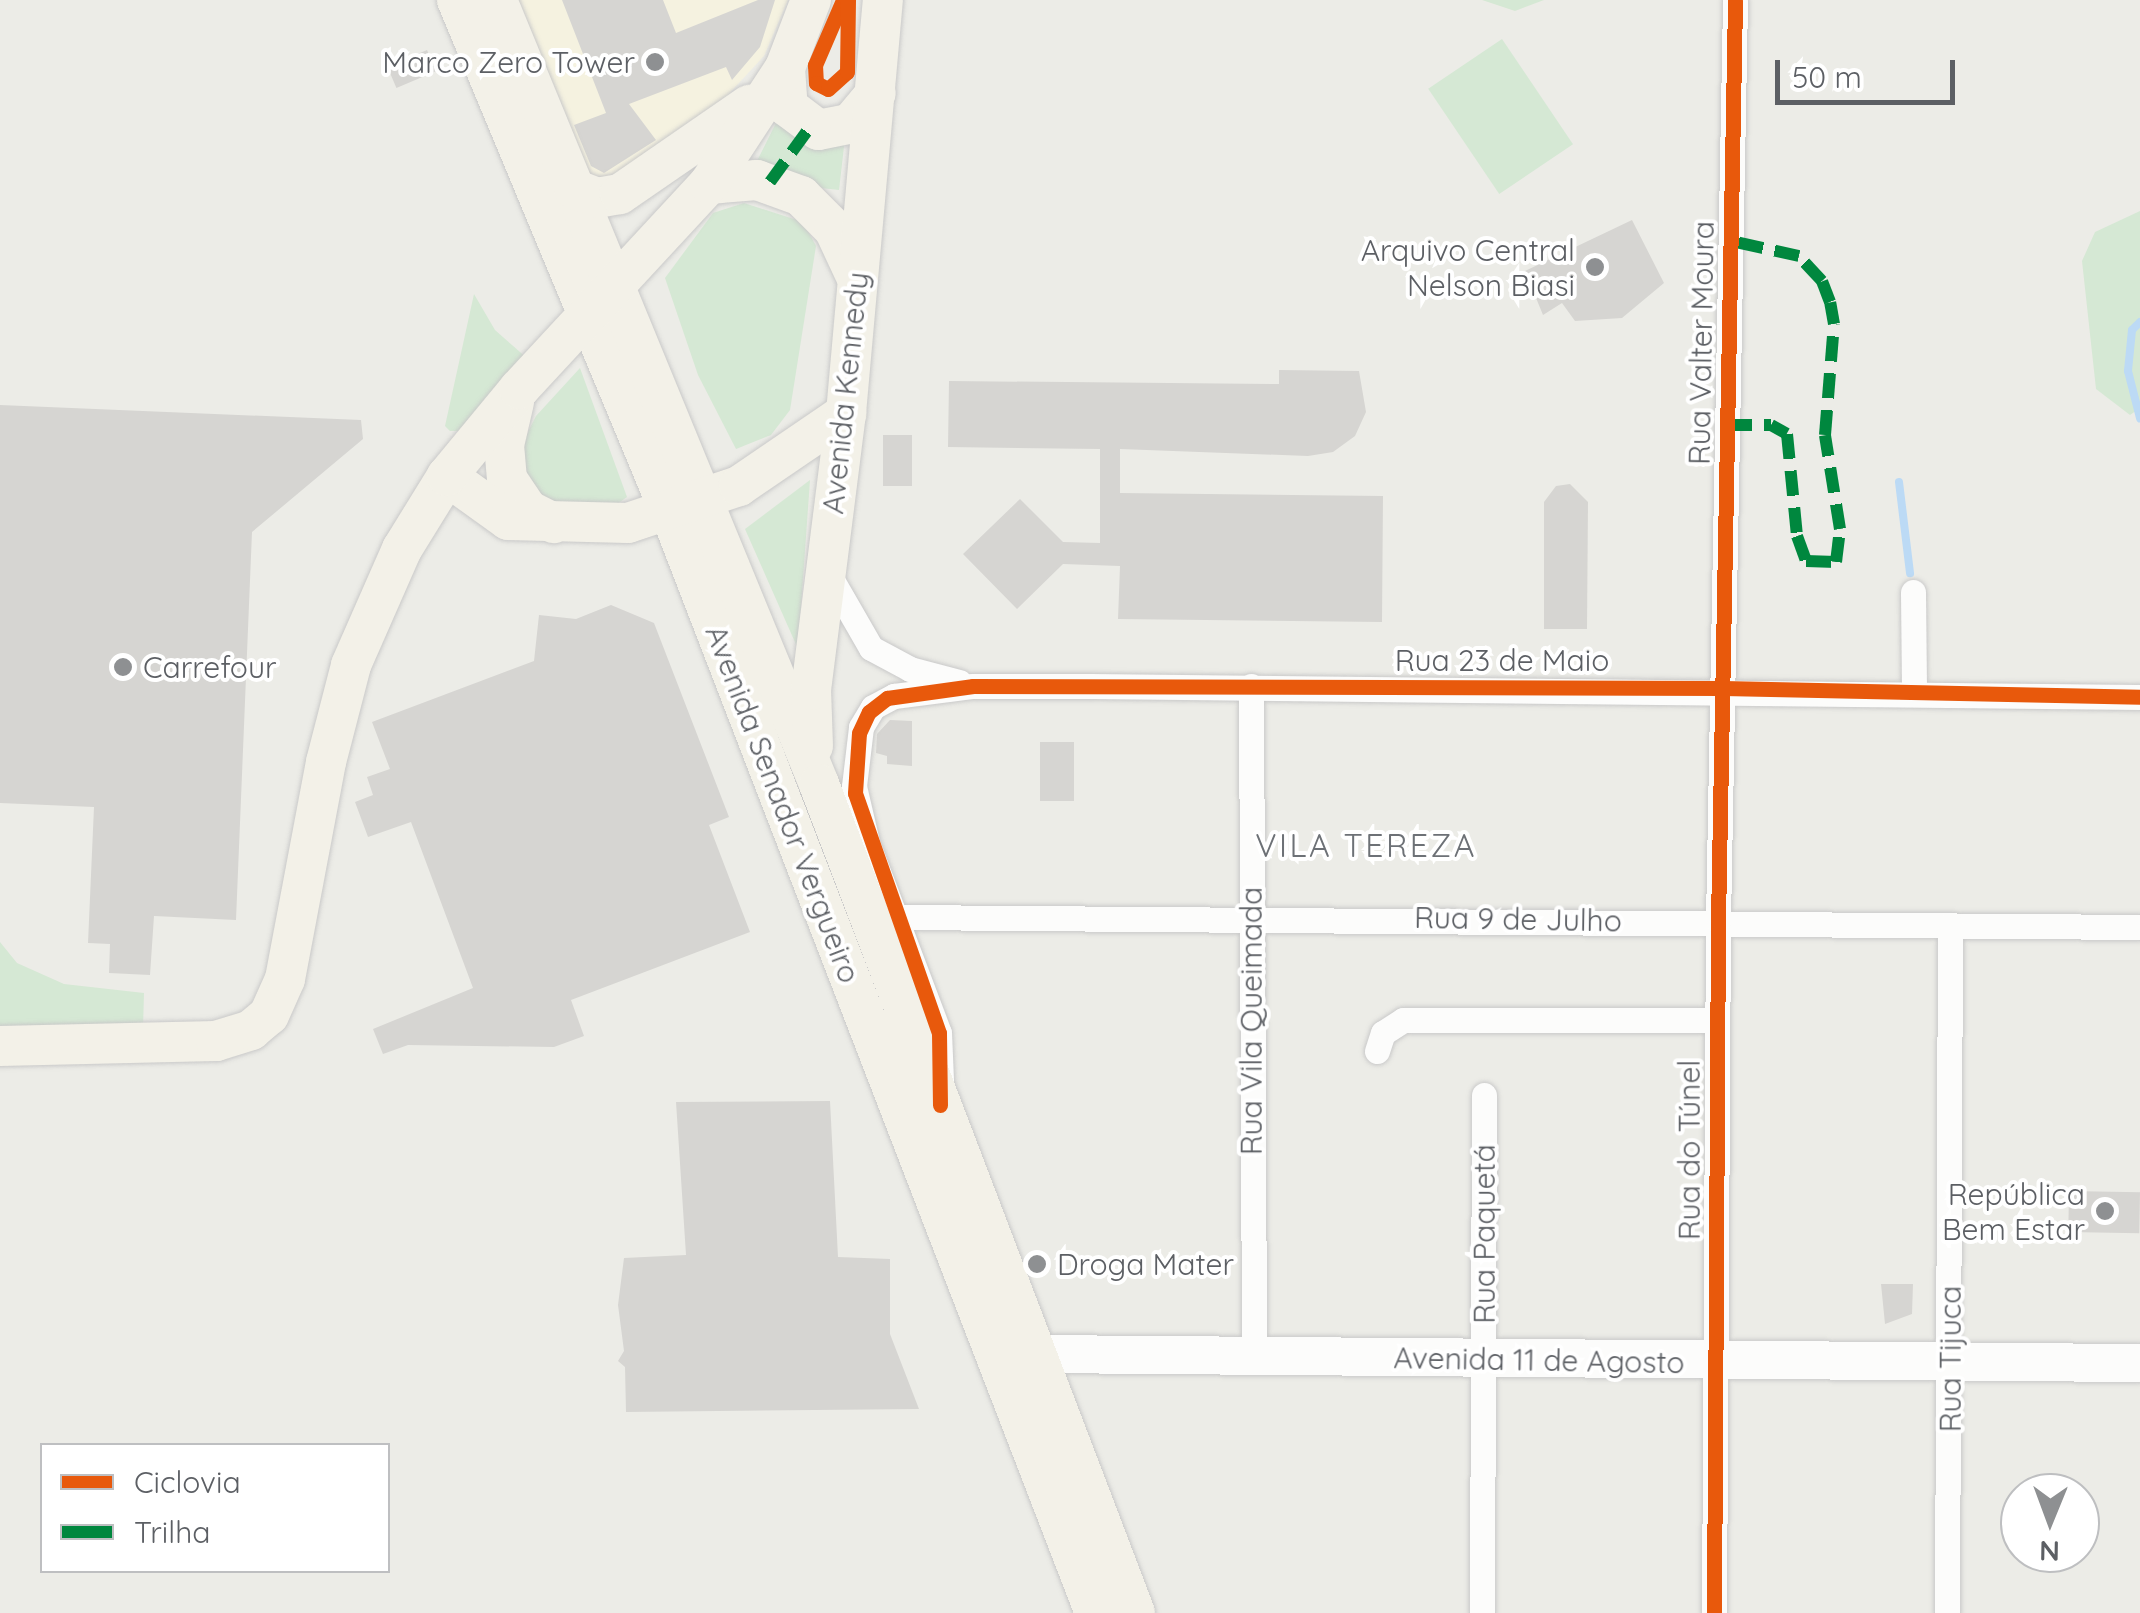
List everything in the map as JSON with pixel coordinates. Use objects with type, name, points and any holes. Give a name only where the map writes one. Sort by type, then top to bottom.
[{"type":"main road","name":"Avenida Senador Vergueiro","points":[[456,0],[585,318],[686,508],[819,784],[940,1105],[1095,1613]]},
{"type":"main road","name":"Avenida Senador Vergueiro","points":[[497,0],[614,288],[686,508],[1019,1362],[1135,1613]]},
{"type":"main road","points":[[0,1046],[216,1040],[251,1030],[269,1015],[286,979],[326,762],[351,665],[402,549],[447,476],[519,389],[709,184],[782,73],[811,0]]},
{"type":"main road","name":"Avenida Kennedy","points":[[819,784],[812,690],[846,413],[884,0]]},
{"type":"main road","points":[[574,188],[601,198],[626,191],[782,73]]},
{"type":"main road","points":[[782,73],[788,107],[818,130],[850,124],[876,93]]},
{"type":"main road","points":[[709,184],[758,180],[801,196],[834,230],[856,278]]},
{"type":"main road","points":[[519,389],[505,430],[506,479],[528,510],[562,526]]},
{"type":"main road","points":[[447,476],[508,520],[562,526],[628,523],[686,508],[774,465],[846,413]]},
{"type":"street","name":"Rua Valter Moura","points":[[1723,688],[1735,0]]},
{"type":"street","name":"Rua 23 de Maio","points":[[827,570],[850,620],[872,648],[910,668],[973,686]]},
{"type":"street","points":[[1913,592],[1914,692]]},
{"type":"street","name":"Rua 23 de Maio","points":[[896,916],[855,794],[857,740],[869,712],[894,696],[973,686],[1251,686],[1723,688],[2140,697]]},
{"type":"street","name":"Rua Vila Queimada","points":[[1251,686],[1254,1355]]},
{"type":"street","name":"Rua do Túnel","points":[[1714,1613],[1723,688]]},
{"type":"street","points":[[896,916],[939,1033],[940,1105]]},
{"type":"street","name":"Rua 9 de Julho","points":[[896,916],[1250,916],[2140,927]]},
{"type":"street","name":"Rua Tijuca","points":[[1947,1613],[1950,924]]},
{"type":"street","points":[[1376,1051],[1383,1032],[1403,1020],[1717,1020]]},
{"type":"street","name":"Rua Paquetá","points":[[1482,1613],[1484,1096]]},
{"type":"street","name":"Avenida 11 de Agosto","points":[[1019,1362],[1254,1355],[1951,1366],[2140,1363]]},
{"type":"shaded area","points":[[514,0],[788,0],[764,56],[712,112],[601,186],[577,160]]},
{"type":"green space","points":[[1482,0],[1544,0],[1515,11]]},
{"type":"green space","points":[[1502,39],[1573,144],[1499,194],[1428,89]]},
{"type":"green space","points":[[776,123],[806,144],[845,138],[839,190],[812,187],[756,163]]},
{"type":"green space","points":[[744,203],[803,222],[816,246],[790,410],[771,435],[736,449],[698,375],[665,278],[713,213]]},
{"type":"green space","points":[[2140,211],[2140,408],[2130,415],[2096,389],[2082,261],[2095,232]]},
{"type":"green space","points":[[474,294],[495,330],[528,359],[464,431],[450,431],[445,426]]},
{"type":"green space","points":[[580,368],[627,497],[617,504],[572,508],[545,501],[522,468],[524,440],[536,416]]},
{"type":"green space","points":[[810,480],[798,649],[745,529]]},
{"type":"green space","points":[[0,942],[17,963],[64,984],[144,993],[143,1029],[0,1030]]},
{"type":"building","points":[[562,0],[663,0],[676,33],[758,0],[775,0],[760,47],[732,80],[726,67],[629,104],[656,140],[604,173],[591,166],[574,125],[606,113]]},
{"type":"building","points":[[427,50],[436,71],[396,88],[387,67]]},
{"type":"building","name":"Arquivo Central Nelson Biasi","points":[[1632,220],[1664,283],[1622,318],[1575,321],[1562,303],[1543,315],[1525,271]]},
{"type":"building","points":[[1279,370],[1359,371],[1366,412],[1355,436],[1333,452],[1308,456],[1120,449],[1120,493],[1383,496],[1382,622],[1118,619],[1120,566],[1063,564],[1017,609],[963,554],[1020,499],[1063,542],[1100,543],[1100,449],[948,447],[949,381],[1279,384]]},
{"type":"building","name":"Carrefour","points":[[0,405],[361,420],[363,439],[252,532],[236,920],[154,916],[150,975],[109,973],[110,944],[88,943],[94,807],[0,803]]},
{"type":"building","points":[[883,435],[912,435],[912,486],[883,486]]},
{"type":"building","points":[[1570,484],[1588,502],[1587,629],[1544,629],[1544,502],[1556,486]]},
{"type":"building","points":[[611,605],[654,623],[729,817],[709,825],[750,932],[571,1000],[584,1036],[554,1047],[408,1045],[383,1054],[373,1029],[473,988],[411,822],[368,837],[355,802],[373,795],[367,777],[390,769],[372,722],[534,661],[539,615],[576,619]]},
{"type":"building","points":[[890,720],[912,721],[912,766],[887,764],[887,756],[876,753],[877,734]]},
{"type":"building","points":[[1040,742],[1074,742],[1074,801],[1040,801]]},
{"type":"building","points":[[830,1101],[838,1257],[890,1259],[890,1334],[919,1409],[626,1412],[625,1367],[618,1361],[624,1351],[618,1305],[624,1258],[686,1255],[676,1102]]},
{"type":"building","name":"República Bem Estar","points":[[2069,1191],[2140,1192],[2139,1233],[2068,1232]]},
{"type":"building","points":[[1881,1284],[1913,1284],[1912,1314],[1885,1324]]},
{"type":"waterway","points":[[2140,322],[2132,330],[2128,371],[2140,418]]},
{"type":"waterway","points":[[1899,482],[1910,573]]},
{"type":"marked path","points":[[770,182],[810,127]]},
{"type":"marked path","points":[[1727,425],[1771,425],[1787,434],[1797,536],[1806,561],[1836,562],[1840,529],[1825,435],[1834,324],[1830,302],[1822,281],[1799,256],[1731,241]]},
{"type":"cycle path","points":[[843,0],[815,65],[816,83],[828,89],[847,72],[848,0]]},
{"type":"cycle path","points":[[1714,1613],[1718,921],[1735,0]]},
{"type":"cycle path","points":[[940,1105],[939,1033],[855,793],[859,733],[869,712],[887,698],[973,686],[1723,688],[2140,697]]},
{"type":"place","name":"Marco Zero Tower","points":[[655,62]]},
{"type":"place","name":"Arquivo Central Nelson Biasi","points":[[1595,267]]},
{"type":"place","name":"Carrefour","points":[[123,667]]},
{"type":"place","name":"República Bem Estar","points":[[2105,1211]]},
{"type":"place","name":"Droga Mater","points":[[1037,1264]]},
{"type":"district","name":"VILA TEREZA","points":[[1366,845]]}]
